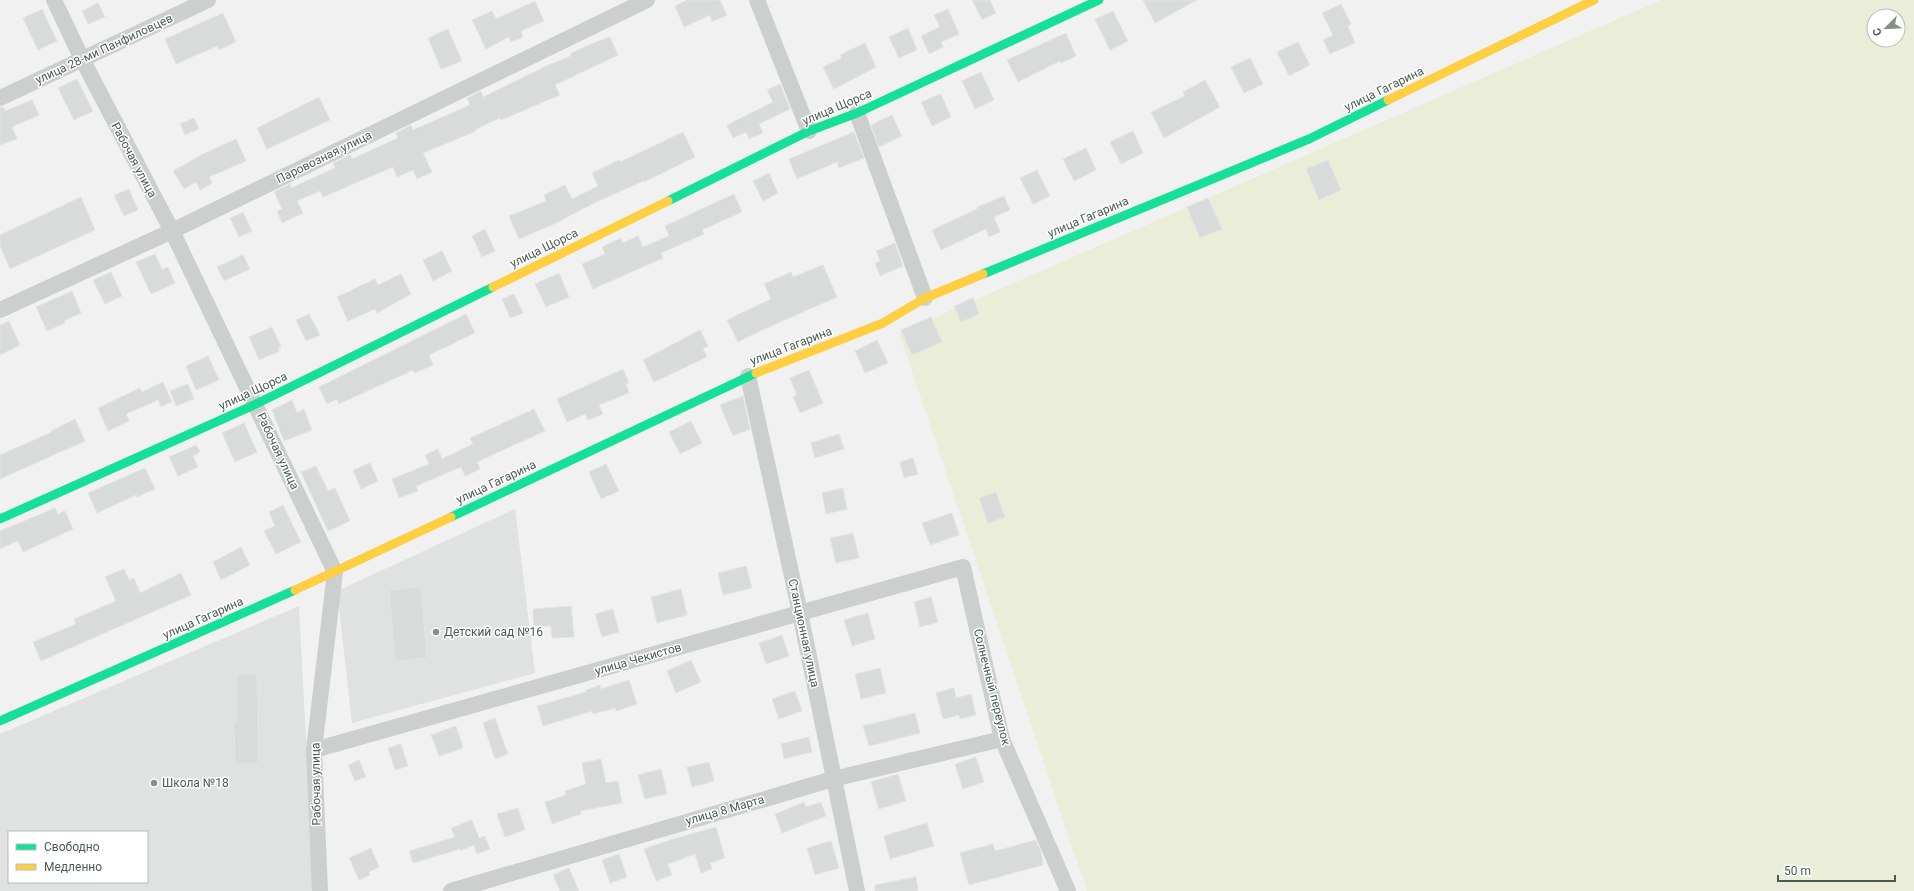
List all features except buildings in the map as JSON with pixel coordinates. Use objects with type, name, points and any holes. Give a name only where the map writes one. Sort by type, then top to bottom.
[{"type":"street","name":"Рабочая улица","points":[[54,0],[82,59],[172,231],[335,572],[314,750],[320,891]]},
{"type":"street","name":"улица 28-ми Панфиловцев","points":[[0,98],[208,0]]},
{"type":"street","name":"Паровозная улица","points":[[0,310],[172,231],[647,0]]},
{"type":"street","points":[[756,0],[809,131]]},
{"type":"street","name":"улица Щорса","points":[[0,519],[256,404],[809,131],[857,113],[1099,0]]},
{"type":"street","name":"улица Гагарина","points":[[0,721],[335,572],[748,376],[883,323],[925,298],[1309,139],[1594,0]]},
{"type":"street","points":[[857,113],[925,298]]},
{"type":"street","name":"Станционная улица","points":[[748,376],[800,614],[857,891]]},
{"type":"street","name":"улица Чекистов","points":[[314,750],[963,567]]},
{"type":"street","name":"Солнечный переулок","points":[[963,567],[1002,739],[1068,891]]},
{"type":"street","name":"улица 8 Марта","points":[[451,891],[833,779],[1002,739]]},
{"type":"shaded area","name":"Детский сад №16","points":[[515,509],[535,673],[352,723],[337,591]]},
{"type":"shaded area","name":"Школа №18","points":[[299,606],[314,891],[0,891],[0,734]]},
{"type":"green space","points":[[1661,0],[1914,0],[1914,891],[1087,891],[899,333]]},
{"type":"traffic: fast","points":[[668,201],[809,131],[857,113],[1099,0]]},
{"type":"traffic: fast","points":[[983,274],[1309,139],[1388,100]]},
{"type":"traffic: fast","points":[[0,519],[256,404],[493,287]]},
{"type":"traffic: fast","points":[[451,517],[756,373]]},
{"type":"traffic: fast","points":[[0,721],[295,590]]},
{"type":"traffic: slow","points":[[1388,100],[1594,0]]},
{"type":"traffic: slow","points":[[493,287],[668,201]]},
{"type":"traffic: slow","points":[[756,373],[883,323],[925,298],[983,274]]},
{"type":"traffic: slow","points":[[295,590],[451,517]]},
{"type":"place","name":"Детский сад №16","points":[[436,632]]},
{"type":"place","name":"Школа №18","points":[[154,783]]}]
